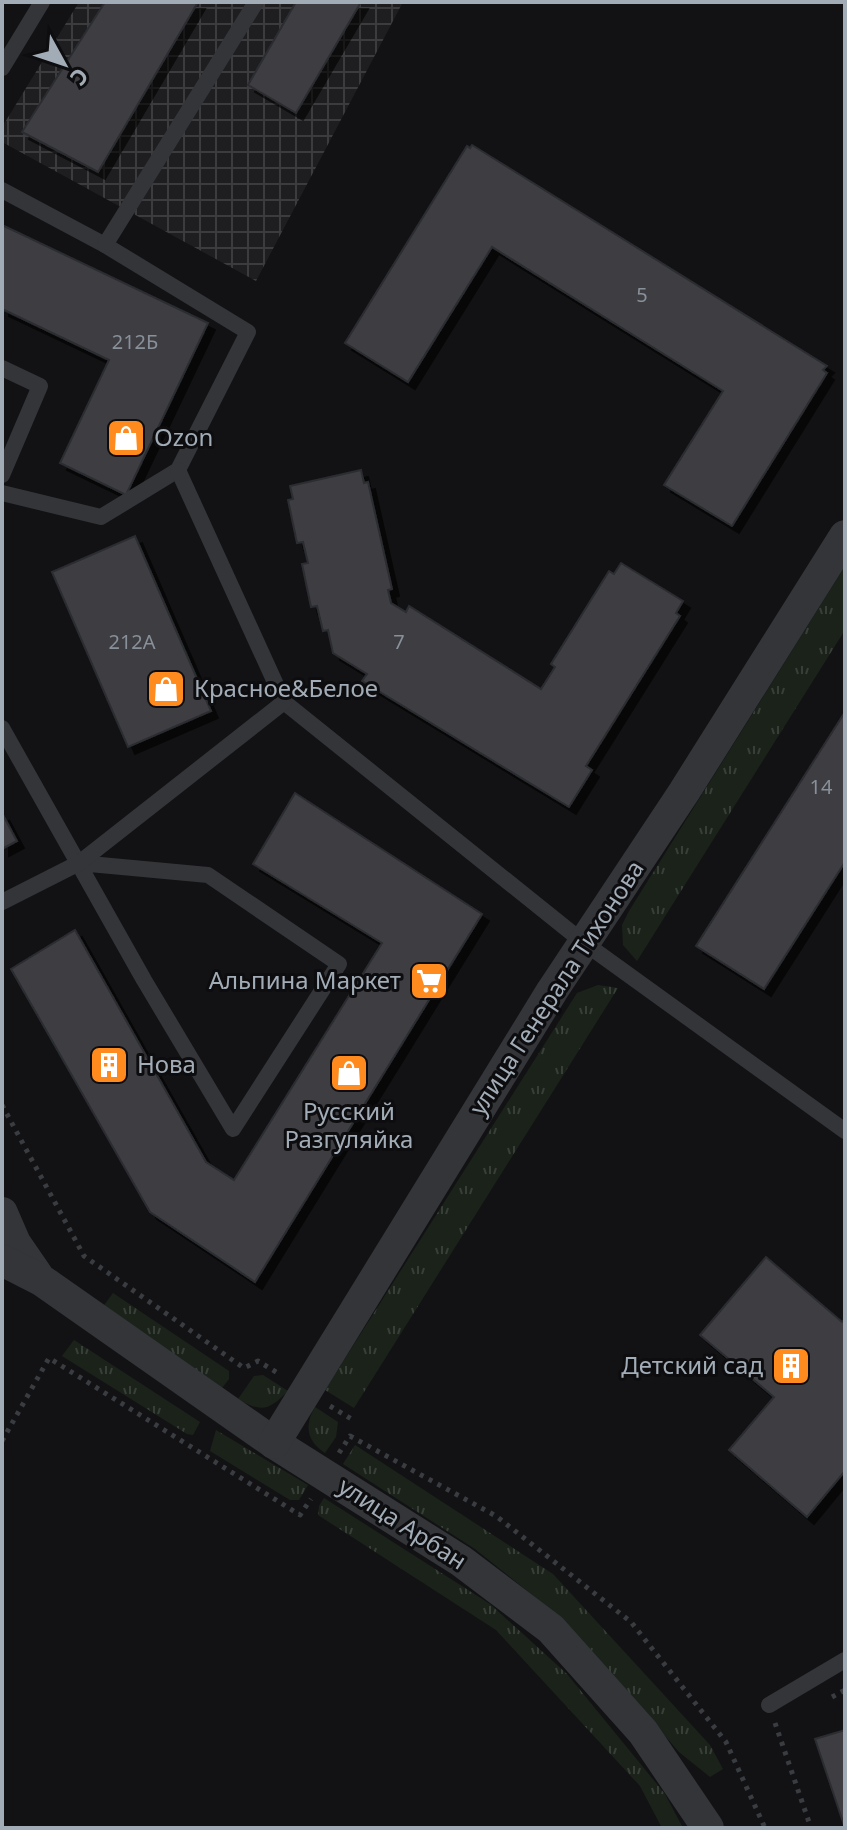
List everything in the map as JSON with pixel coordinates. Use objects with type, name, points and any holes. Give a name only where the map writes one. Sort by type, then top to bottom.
[{"type":"street","name":"улица Генерала Тихонова","points":[[274,1443],[583,942],[684,792],[845,536]]},
{"type":"street","points":[[2,1213],[15,1243],[41,1280]]},
{"type":"street","points":[[2,1260],[41,1280]]},
{"type":"street","name":"улица Арбан","points":[[41,1280],[274,1443],[461,1561],[551,1629],[643,1732],[708,1828]]},
{"type":"lane","points":[[2,68],[42,2]]},
{"type":"lane","points":[[105,245],[256,2]]},
{"type":"lane","points":[[2,190],[105,245],[248,332],[178,470],[101,517],[2,493]]},
{"type":"lane","points":[[2,368],[40,386],[2,475]]},
{"type":"lane","points":[[178,470],[284,702],[583,942],[845,1131]]},
{"type":"lane","points":[[2,902],[79,863],[284,702]]},
{"type":"lane","points":[[2,728],[144,980],[233,1129],[339,964],[208,875],[79,863]]},
{"type":"lane","points":[[769,1705],[845,1660]]},
{"type":"path","points":[[2,1105],[84,1256],[244,1368],[258,1361],[292,1382]]},
{"type":"path","points":[[2,1441],[49,1358],[192,1447]]},
{"type":"path","points":[[318,1398],[353,1420]]},
{"type":"path","points":[[769,1705],[811,1828]]},
{"type":"shaded area","points":[[79,2],[403,2],[256,281],[2,142],[2,127]]},
{"type":"green space","points":[[845,566],[845,630],[637,961],[623,945],[622,925],[629,911]]},
{"type":"green space","points":[[598,985],[618,988],[354,1408],[325,1390],[577,993]]},
{"type":"green space","points":[[113,1293],[229,1371],[229,1379],[222,1388],[102,1308]]},
{"type":"green space","points":[[74,1340],[200,1422],[193,1435],[62,1356]]},
{"type":"green space","points":[[263,1375],[288,1391],[270,1406],[259,1408],[238,1399],[254,1376]]},
{"type":"green space","points":[[315,1407],[338,1422],[336,1437],[325,1453],[309,1433],[309,1421]]},
{"type":"green space","points":[[216,1430],[308,1485],[299,1500],[290,1500],[210,1451]]},
{"type":"green space","points":[[355,1445],[553,1574],[710,1745],[723,1769],[710,1777],[679,1752],[565,1621],[475,1549],[343,1464]]},
{"type":"green space","points":[[324,1498],[490,1604],[567,1674],[665,1794],[683,1828],[662,1828],[640,1786],[496,1630],[318,1515]]},
{"type":"building","points":[[105,2],[198,2],[98,172],[22,132]]},
{"type":"building","points":[[296,2],[361,2],[296,113],[248,85]]},
{"type":"building","points":[[472,145],[827,366],[823,370],[827,373],[732,526],[664,485],[723,391],[492,247],[408,382],[345,343],[467,146],[470,148]]},
{"type":"building","points":[[2,225],[208,323],[126,495],[60,463],[109,360],[2,309]]},
{"type":"building","points":[[361,470],[364,483],[368,482],[392,589],[388,590],[391,603],[406,612],[409,606],[541,689],[555,667],[551,664],[609,571],[614,574],[621,563],[683,601],[676,613],[680,616],[586,766],[592,770],[569,807],[362,681],[367,674],[333,653],[328,630],[323,631],[317,606],[311,607],[302,564],[308,563],[303,542],[297,543],[288,500],[293,499],[290,486]]},
{"type":"building","points":[[135,536],[211,711],[128,747],[52,572]]},
{"type":"building","points":[[845,712],[845,862],[764,989],[696,946]]},
{"type":"building","name":"Нова","points":[[295,793],[482,914],[255,1282],[150,1212],[11,969],[75,930],[206,1162],[234,1180],[382,943],[253,864]]},
{"type":"building","points":[[2,813],[17,841],[2,849]]},
{"type":"building","name":"Детский сад","points":[[766,1257],[842,1322],[845,1319],[845,1471],[807,1517],[729,1450],[774,1397],[700,1335]]},
{"type":"building","points":[[845,1730],[845,1828],[815,1739]]},
{"type":"place","name":"Ozon","points":[[126,438]]},
{"type":"place","name":"Красное&Белое","points":[[166,689]]},
{"type":"place","name":"Альпина Маркет","points":[[429,981]]},
{"type":"place","name":"Нова","points":[[109,1065]]},
{"type":"place","name":"Русский Разгуляйка","points":[[349,1073]]},
{"type":"place","name":"Детский сад","points":[[791,1366]]}]
